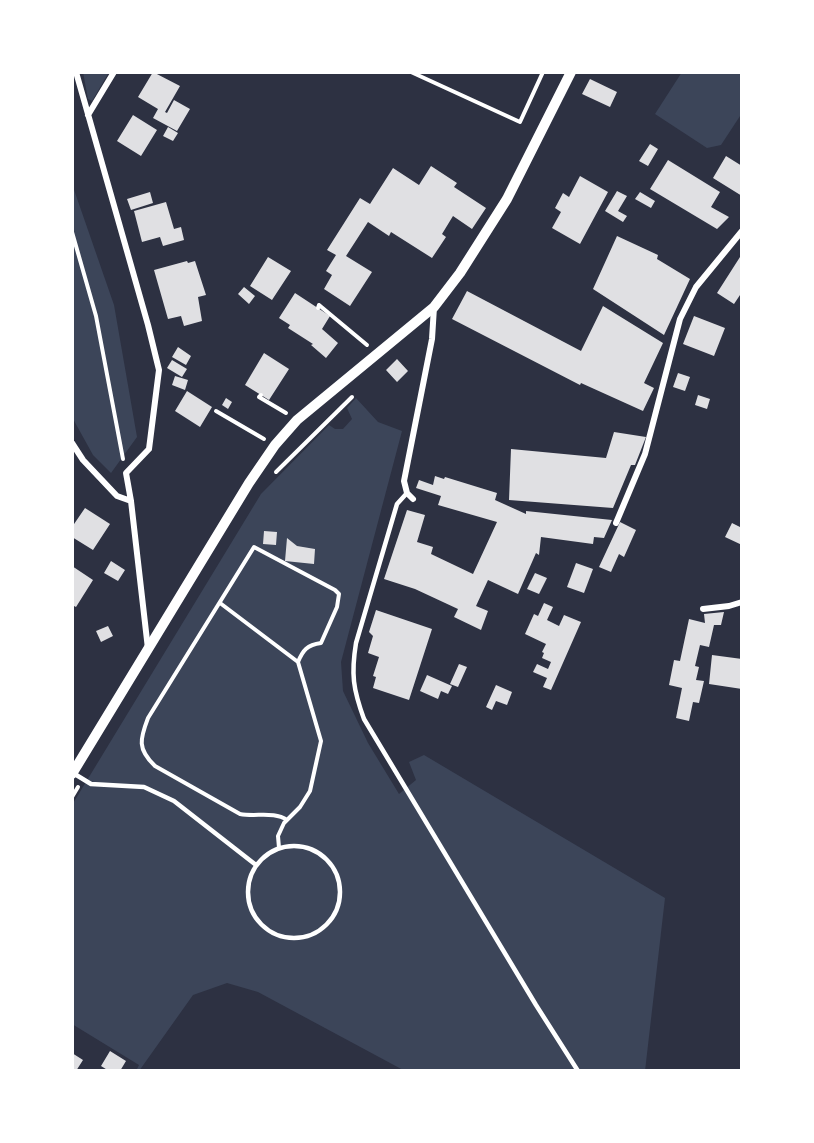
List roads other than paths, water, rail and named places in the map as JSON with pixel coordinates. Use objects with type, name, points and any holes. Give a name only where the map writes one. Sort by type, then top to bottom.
[{"type":"street","points":[[76,72],[159,370],[149,449],[126,473],[148,650]]},
{"type":"street","points":[[88,115],[114,72]]},
{"type":"street","points":[[72,773],[249,483],[275,445],[297,420],[434,307],[460,273],[507,199],[571,72]]},
{"type":"street","points":[[616,523],[645,454],[680,319],[696,287],[742,231]]},
{"type":"street","points":[[413,499],[407,493],[404,481],[432,339],[434,307]]},
{"type":"street","points":[[72,443],[83,460],[117,496],[131,501]]},
{"type":"street","points":[[703,609],[742,602]]},
{"type":"lane","points":[[407,493],[397,504],[356,643],[352,664],[354,692],[364,719],[578,1071]]},
{"type":"lane","points":[[72,773],[91,784],[144,787],[174,801],[256,865]]},
{"type":"lane","points":[[293,846],[308,848],[321,854],[331,864],[338,877],[340,891],[338,906],[332,919],[309,936],[288,937],[268,929],[257,920],[250,907],[248,892],[250,878],[256,865],[266,855],[279,848],[293,846]]}]
